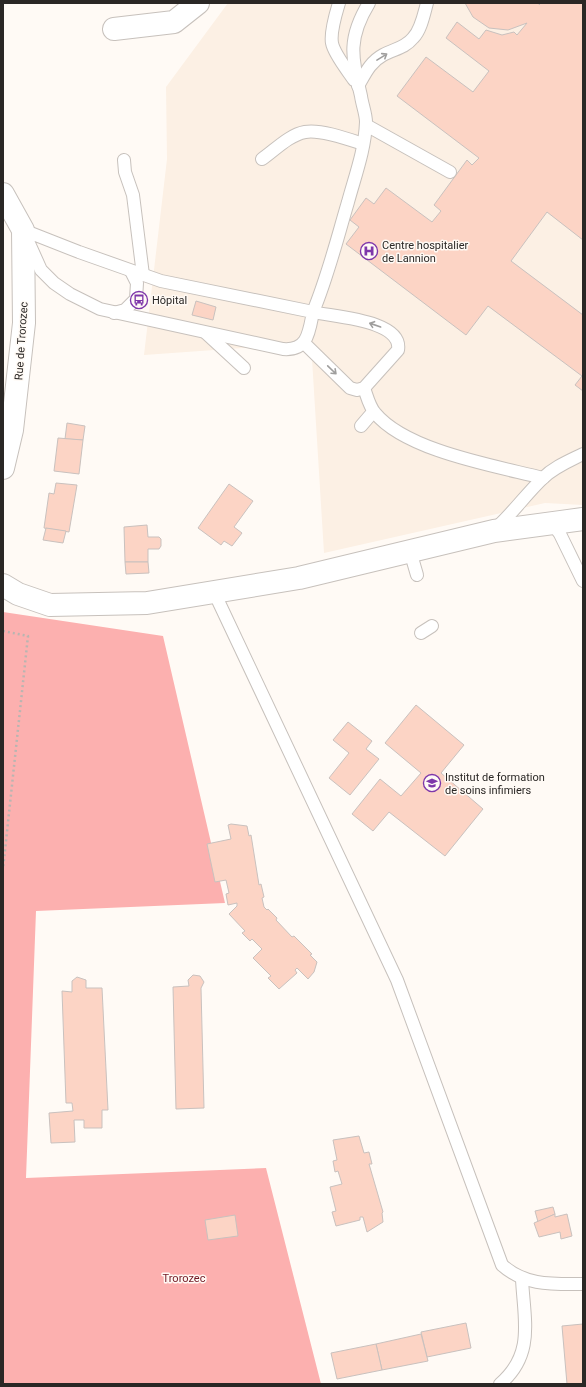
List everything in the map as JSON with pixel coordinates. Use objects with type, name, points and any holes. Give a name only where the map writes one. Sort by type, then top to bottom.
[{"type":"street","points":[[114,29],[174,22],[198,3]]},
{"type":"street","name":"Rue de Trorozec","points":[[3,194],[23,230],[24,323],[12,430],[3,468]]},
{"type":"street","points":[[3,585],[18,594],[50,605],[146,603],[299,578],[494,530],[583,519]]},
{"type":"lane","points":[[339,3],[334,16],[332,43],[344,66],[358,86]]},
{"type":"lane","points":[[23,230],[41,270],[54,283],[90,304],[111,312],[283,349],[297,347],[304,343],[308,336],[313,312],[324,286],[363,144],[366,125],[354,70],[354,41],[360,18],[369,3]]},
{"type":"lane","points":[[358,86],[368,68],[383,55],[398,49],[414,38],[423,19],[427,3]]},
{"type":"lane","points":[[366,125],[450,172]]},
{"type":"lane","points":[[262,159],[290,138],[305,132],[325,134],[363,144]]},
{"type":"lane","points":[[124,160],[125,172],[133,196],[143,275]]},
{"type":"lane","points":[[23,230],[161,281],[376,324],[396,336],[399,343],[398,350],[364,388],[357,390],[350,388],[304,343]]},
{"type":"lane","points":[[111,312],[125,310],[136,299],[137,283],[131,271]]},
{"type":"lane","points":[[205,332],[244,368]]},
{"type":"lane","points":[[364,388],[374,412],[386,424],[430,449],[543,478]]},
{"type":"lane","points":[[361,426],[374,412]]},
{"type":"lane","points":[[494,530],[511,515],[543,478],[554,469],[583,454]]},
{"type":"lane","points":[[552,523],[560,534],[583,581]]},
{"type":"lane","points":[[410,551],[418,575]]},
{"type":"lane","points":[[214,592],[397,980],[502,1265],[510,1273],[535,1283],[583,1284]]},
{"type":"lane","points":[[421,633],[432,626]]},
{"type":"lane","points":[[500,1384],[510,1376],[519,1364],[523,1352],[525,1340],[522,1279]]},
{"type":"path","points":[[3,631],[28,636],[3,869]]},
{"type":"shaded area","name":"Centre hospitalier de Lannion","points":[[228,3],[583,3],[583,505],[545,503],[324,553],[311,343],[144,355],[167,159],[166,87]]},
{"type":"green space","name":"Trorozec","points":[[3,612],[163,636],[225,903],[36,911],[26,1178],[266,1168],[321,1384],[3,1384]]},
{"type":"building","points":[[465,3],[540,3],[539,5],[541,3],[583,3],[583,240],[547,212],[511,261],[583,315],[583,391],[575,385],[582,376],[488,306],[466,335],[346,244],[359,227],[350,220],[366,198],[374,204],[386,188],[432,222],[441,211],[434,205],[467,160],[472,165],[479,158],[397,96],[426,57],[473,92],[489,71],[446,38],[457,22],[479,39],[486,30],[502,35],[514,32],[517,35],[527,23],[508,30],[489,28],[473,17]]},
{"type":"building","points":[[196,301],[216,307],[213,320],[192,315]]},
{"type":"building","points":[[67,423],[85,426],[83,440],[65,439]]},
{"type":"building","points":[[58,438],[83,440],[79,474],[54,471]]},
{"type":"building","points":[[56,483],[77,485],[69,532],[44,528],[49,493],[54,494]]},
{"type":"building","points":[[229,484],[253,501],[234,527],[242,533],[232,546],[224,541],[221,545],[198,528]]},
{"type":"building","points":[[147,525],[148,537],[159,537],[161,539],[161,546],[159,549],[148,549],[148,562],[125,562],[124,527]]},
{"type":"building","points":[[46,528],[66,531],[63,543],[43,540]]},
{"type":"building","points":[[125,562],[148,562],[149,573],[126,574]]},
{"type":"building","name":"Institut de formation de soins infimiers","points":[[416,705],[464,745],[441,773],[483,809],[445,856],[389,812],[373,831],[352,814],[380,779],[401,796],[421,773],[385,743]]},
{"type":"building","points":[[348,722],[372,741],[366,749],[379,759],[350,795],[329,778],[349,753],[333,740]]},
{"type":"building","points":[[228,825],[247,826],[249,836],[251,835],[259,885],[261,884],[264,897],[262,898],[264,907],[277,918],[276,920],[292,937],[294,936],[312,954],[310,955],[317,962],[314,972],[308,979],[297,968],[295,970],[297,973],[279,989],[268,978],[271,976],[253,958],[262,949],[252,939],[250,941],[242,933],[245,931],[229,914],[237,906],[237,903],[228,905],[226,894],[229,893],[226,880],[215,882],[207,844],[231,839]]},
{"type":"building","points":[[193,975],[200,976],[204,982],[201,988],[204,1108],[176,1109],[173,987],[189,986],[188,980]]},
{"type":"building","points":[[77,977],[86,980],[86,988],[102,988],[108,1110],[102,1110],[102,1128],[84,1128],[84,1120],[74,1120],[75,1142],[51,1143],[49,1113],[73,1111],[72,1103],[66,1103],[62,991],[72,992],[72,981]]},
{"type":"building","points":[[359,1136],[364,1153],[369,1152],[372,1164],[369,1164],[383,1212],[383,1222],[367,1232],[363,1217],[360,1217],[360,1220],[336,1226],[332,1212],[336,1211],[330,1187],[342,1184],[338,1171],[335,1172],[333,1161],[337,1160],[333,1140]]},
{"type":"building","points":[[553,1207],[555,1214],[538,1222],[535,1211]]},
{"type":"building","points":[[555,1214],[555,1217],[567,1214],[572,1236],[561,1239],[560,1232],[539,1237],[534,1223]]},
{"type":"building","points":[[235,1215],[238,1236],[208,1240],[205,1220]]},
{"type":"building","points":[[466,1323],[471,1348],[427,1357],[421,1332]]},
{"type":"building","points":[[583,1324],[583,1384],[567,1384],[562,1326]]},
{"type":"building","points":[[421,1334],[428,1361],[382,1370],[376,1344]]},
{"type":"building","points":[[376,1344],[382,1370],[337,1379],[331,1353]]},
{"type":"place","name":"Centre hospitalier de Lannion","points":[[369,251]]},
{"type":"place","name":"Hôpital","points":[[139,300]]},
{"type":"place","name":"Institut de formation de soins infimiers","points":[[432,783]]}]
